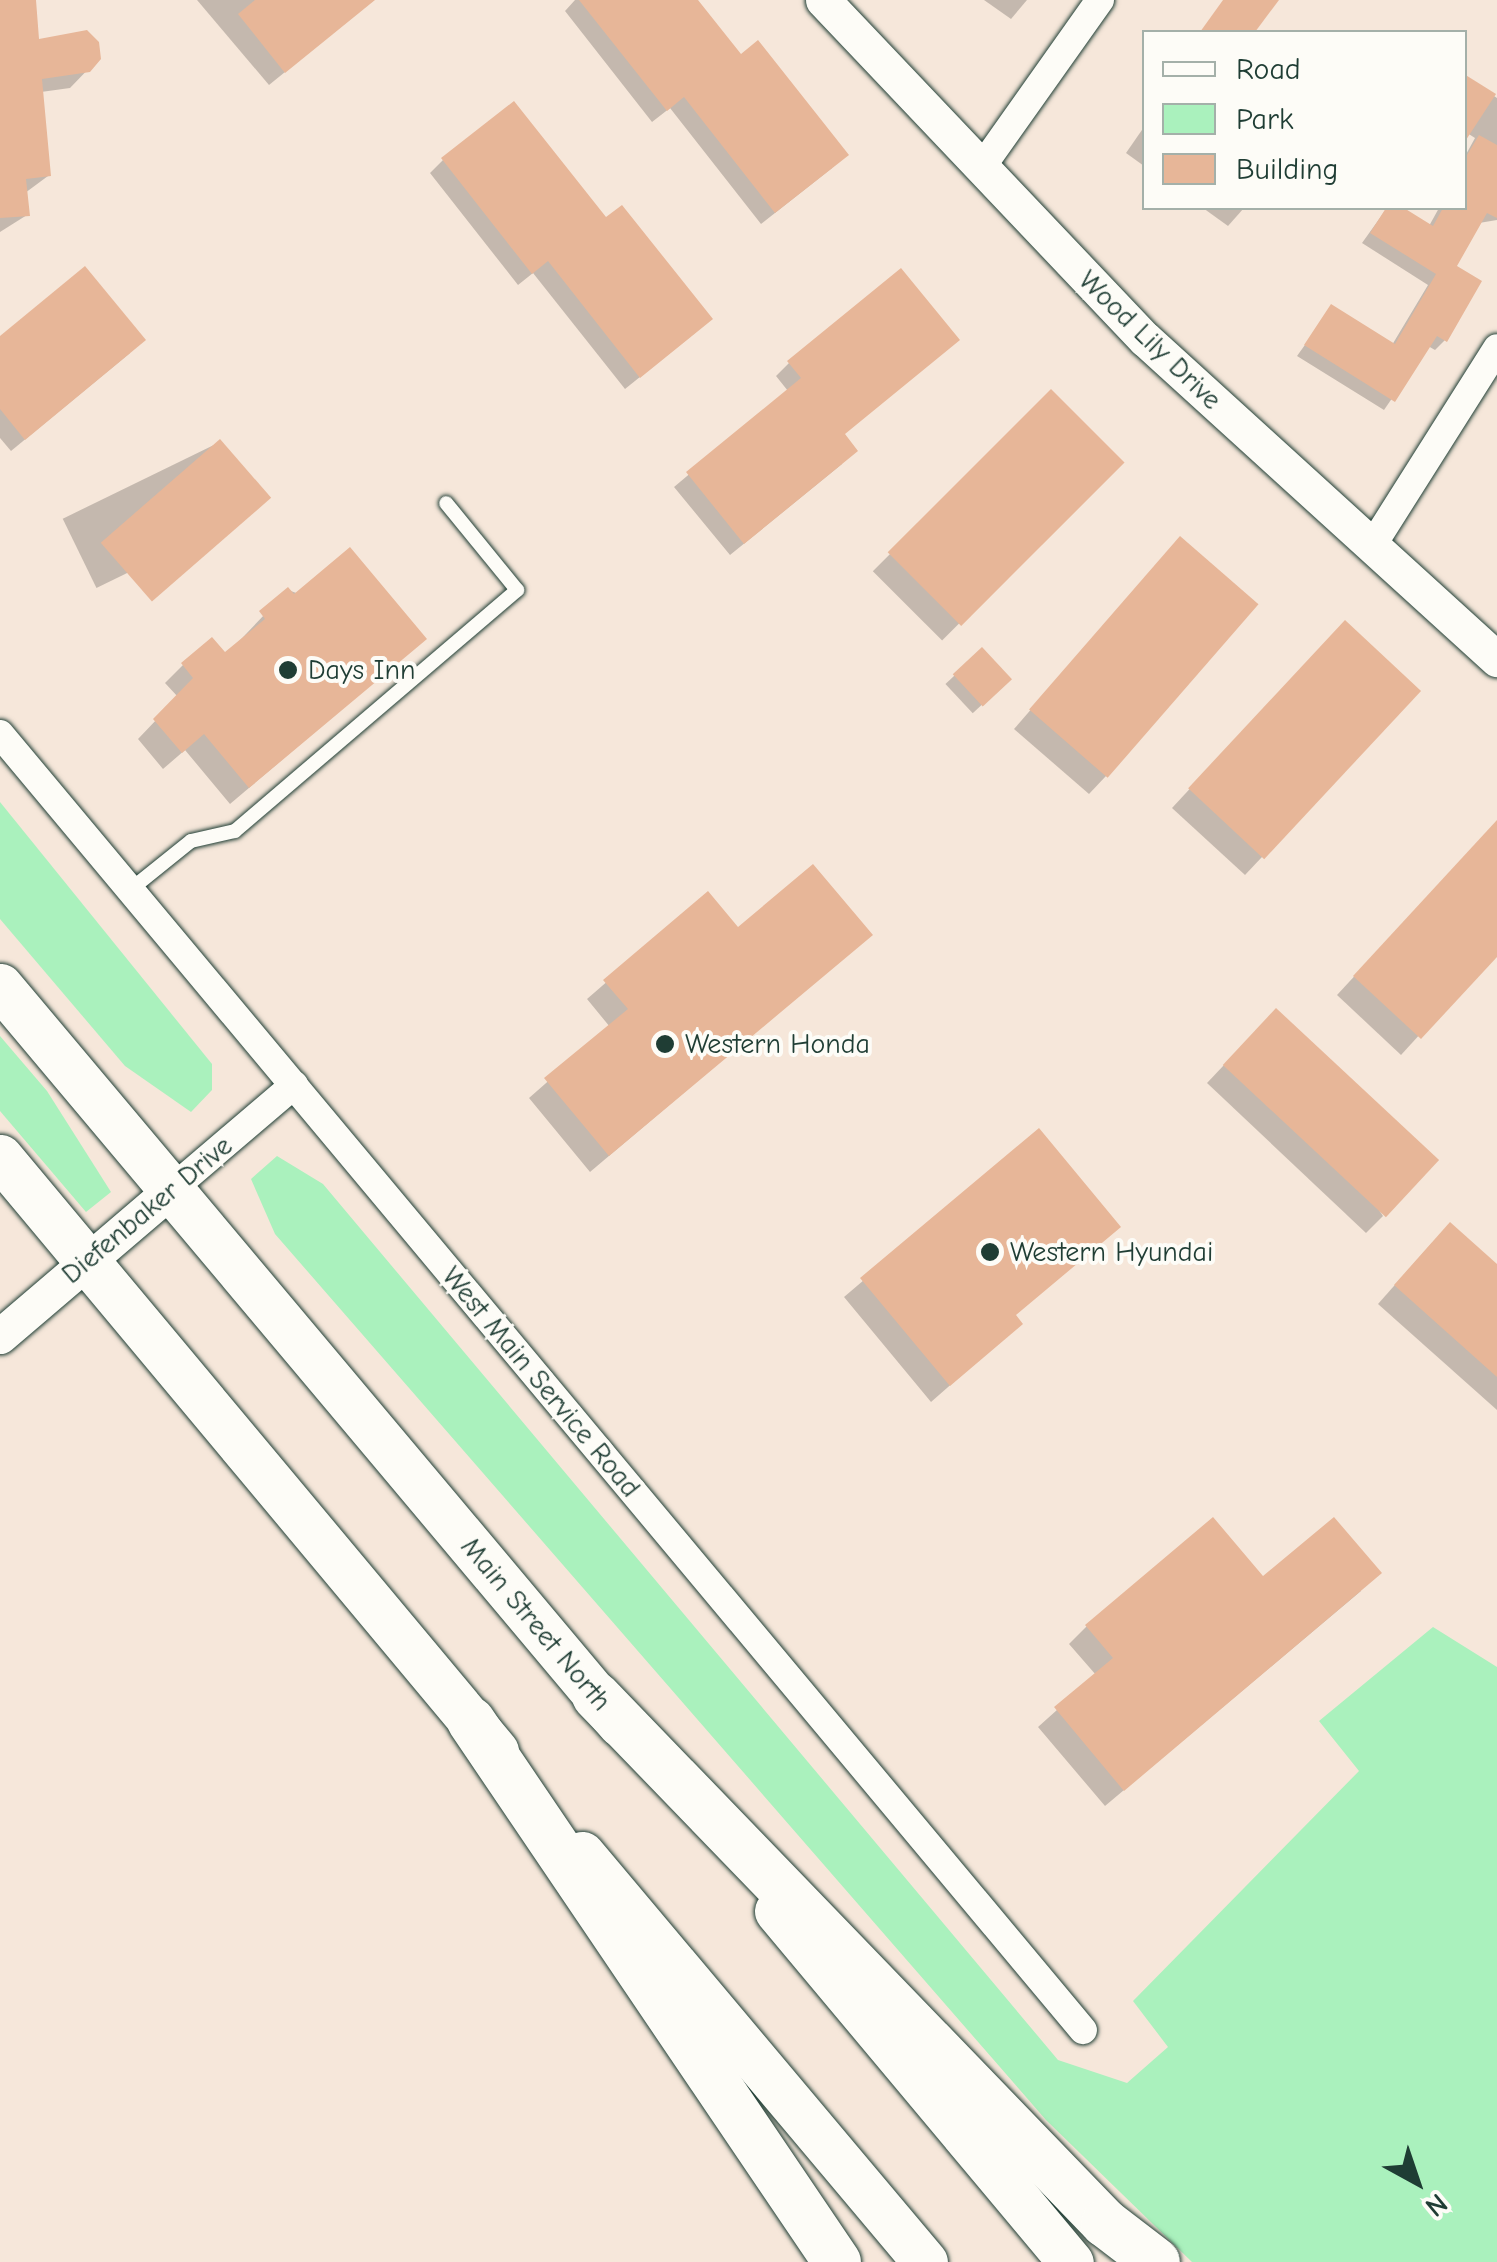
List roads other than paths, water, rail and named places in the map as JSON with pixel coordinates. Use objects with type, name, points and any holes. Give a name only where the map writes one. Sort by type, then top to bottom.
[{"type":"highway","points":[[596,1696],[1105,2223],[1156,2262]]},
{"type":"highway","points":[[471,1722],[837,2262]]},
{"type":"main road","name":"Main Street North","points":[[0,986],[1071,2262]]},
{"type":"main road","points":[[0,1157],[925,2262]]},
{"type":"street","name":"Wood Lily Drive","points":[[823,0],[1145,340],[1497,658]]},
{"type":"street","points":[[981,168],[1100,0]]},
{"type":"street","points":[[1372,546],[1497,348]]},
{"type":"street","name":"West Main Service Road","points":[[0,734],[1082,2030]]},
{"type":"street","name":"Diefenbaker Drive","points":[[0,1336],[294,1085]]},
{"type":"lane","points":[[130,890],[192,842],[234,831],[517,590],[446,503]]},
{"type":"place","name":"Days Inn","points":[[288,670]]},
{"type":"place","name":"Western Honda","points":[[665,1044]]},
{"type":"place","name":"Western Hyundai","points":[[990,1252]]}]
